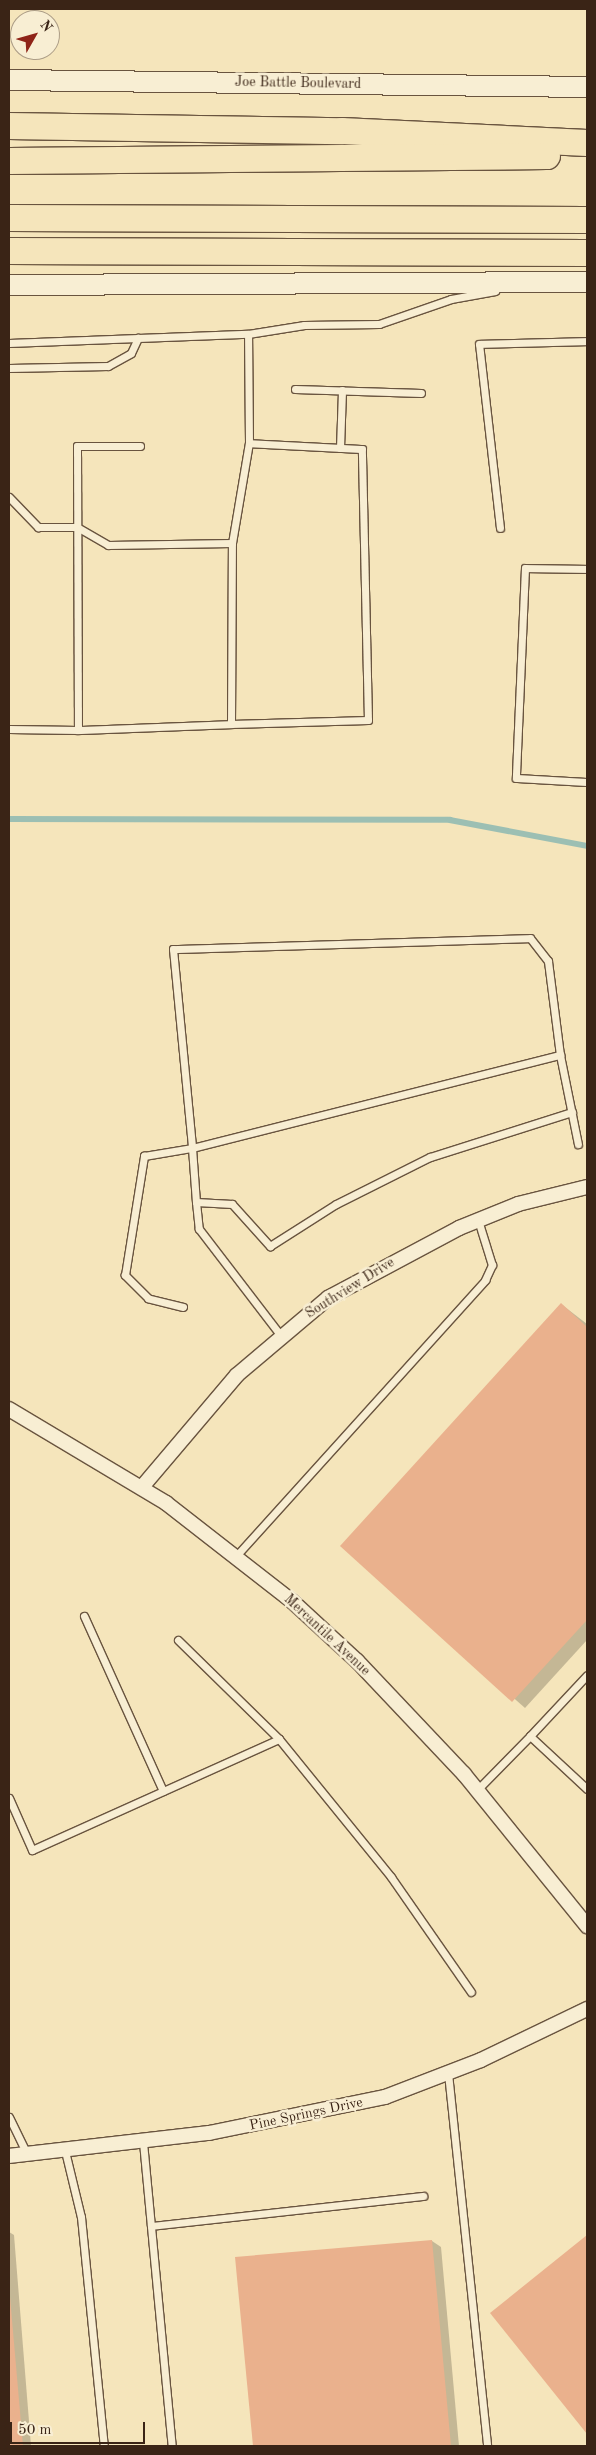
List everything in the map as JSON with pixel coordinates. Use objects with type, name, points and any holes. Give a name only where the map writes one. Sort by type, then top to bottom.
[{"type":"highway","points":[[9,126],[342,131],[587,143]]},
{"type":"highway","points":[[9,160],[587,156]]},
{"type":"highway","points":[[9,218],[587,220]]},
{"type":"highway","points":[[9,251],[587,253]]},
{"type":"main road","name":"Joe Battle Boulevard","points":[[9,80],[587,87]]},
{"type":"main road","points":[[9,285],[587,282]]},
{"type":"street","name":"Southview Drive","points":[[142,1487],[210,1404],[280,1336],[366,1275],[478,1220],[518,1204],[587,1187]]},
{"type":"street","name":"Mercantile Avenue","points":[[9,1409],[142,1487],[236,1556],[357,1661],[477,1790],[587,1926]]},
{"type":"street","name":"Pine Springs Drive","points":[[9,2156],[143,2142],[269,2123],[385,2096],[448,2073],[587,2009]]},
{"type":"lane","points":[[9,343],[248,334],[304,325],[379,324],[452,299],[545,282]]},
{"type":"lane","points":[[231,724],[232,543],[250,443],[248,334]]},
{"type":"lane","points":[[9,368],[108,366],[131,353],[138,338]]},
{"type":"lane","points":[[500,528],[479,344],[587,341]]},
{"type":"lane","points":[[295,389],[421,393]]},
{"type":"lane","points":[[340,448],[342,390]]},
{"type":"lane","points":[[9,729],[78,730],[368,720],[362,449],[250,443]]},
{"type":"lane","points":[[78,730],[77,446],[140,446]]},
{"type":"lane","points":[[9,497],[38,526],[77,528],[108,545],[232,543]]},
{"type":"lane","points":[[587,569],[525,568],[516,778],[587,782]]},
{"type":"lane","points":[[280,1336],[199,1229],[173,949],[530,938],[548,961],[560,1055],[578,1144]]},
{"type":"lane","points":[[183,1307],[148,1298],[125,1275],[144,1156],[192,1148],[560,1055]]},
{"type":"lane","points":[[196,1202],[232,1204],[270,1246],[336,1204],[430,1157],[572,1112]]},
{"type":"lane","points":[[236,1556],[486,1280],[492,1265],[478,1220]]},
{"type":"lane","points":[[84,1616],[163,1791]]},
{"type":"lane","points":[[178,1640],[279,1739],[391,1877],[471,1992]]},
{"type":"lane","points":[[477,1790],[587,1676]]},
{"type":"lane","points":[[530,1736],[587,1789]]},
{"type":"lane","points":[[9,1798],[32,1850],[279,1739]]},
{"type":"lane","points":[[448,2073],[487,2446]]},
{"type":"lane","points":[[9,2117],[27,2154]]},
{"type":"lane","points":[[143,2142],[172,2446]]},
{"type":"lane","points":[[64,2151],[81,2217],[104,2446]]},
{"type":"lane","points":[[151,2226],[423,2196]]},
{"type":"building","points":[[561,1303],[587,1327],[587,1620],[512,1702],[340,1546]]},
{"type":"building","points":[[587,2235],[587,2434],[490,2313]]},
{"type":"building","points":[[432,2240],[451,2446],[253,2446],[235,2257]]},
{"type":"building","points":[[10,2297],[23,2446],[9,2446]]},
{"type":"waterway","points":[[9,819],[450,820],[587,846]]}]
